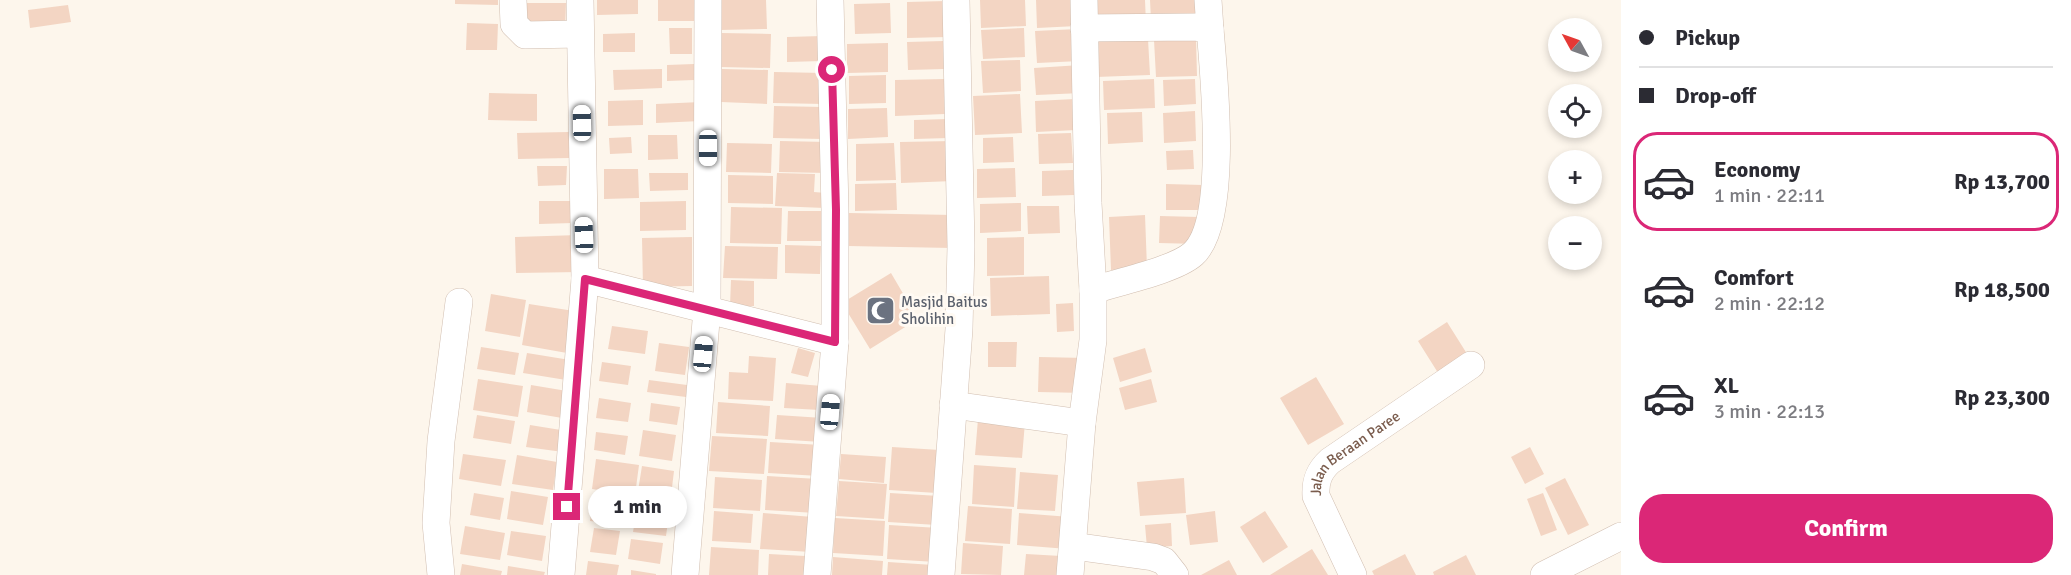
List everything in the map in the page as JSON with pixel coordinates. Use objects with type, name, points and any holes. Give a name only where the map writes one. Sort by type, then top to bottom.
[{"type":"street","points":[[513,0],[514,24],[525,35],[580,34]]},
{"type":"street","points":[[561,575],[585,279],[580,0]]},
{"type":"street","points":[[685,575],[707,309],[708,0]]},
{"type":"street","points":[[817,575],[835,342],[836,210],[830,0]]},
{"type":"street","points":[[941,575],[959,329],[961,246],[956,0]]},
{"type":"street","points":[[1070,575],[1082,423],[1092,362],[1093,290],[1088,203],[1084,0]]},
{"type":"street","points":[[1093,290],[1173,266],[1195,252],[1204,238],[1214,198],[1216,98],[1208,0]]},
{"type":"street","points":[[1084,28],[1195,27],[1210,29]]},
{"type":"street","points":[[585,279],[835,342]]},
{"type":"street","points":[[441,575],[436,523],[441,441],[459,302]]},
{"type":"street","name":"Jalan Beraan Paree","points":[[1353,575],[1316,496],[1318,476],[1330,461],[1471,365]]},
{"type":"street","points":[[953,405],[1082,423]]},
{"type":"street","points":[[1544,575],[1582,567],[1621,536]]},
{"type":"street","points":[[1073,546],[1153,557],[1164,561],[1174,575]]},
{"type":"building","points":[[455,0],[498,0],[498,5],[455,4]]},
{"type":"building","points":[[597,0],[638,0],[638,14],[597,15]]},
{"type":"building","points":[[658,0],[694,0],[694,21],[658,21]]},
{"type":"building","points":[[719,0],[766,0],[767,29],[720,30]]},
{"type":"building","points":[[980,0],[1025,0],[1026,26],[981,28]]},
{"type":"building","points":[[1036,0],[1076,0],[1077,26],[1037,28]]},
{"type":"building","points":[[1097,0],[1145,0],[1146,24],[1097,26]]},
{"type":"building","points":[[1150,0],[1197,0],[1198,18],[1151,20]]},
{"type":"building","points":[[947,1],[947,37],[907,38],[907,2]]},
{"type":"building","points":[[527,3],[566,3],[565,32],[527,32]]},
{"type":"building","points":[[890,3],[891,33],[855,34],[854,4]]},
{"type":"building","points":[[68,5],[71,22],[30,28],[28,10]]},
{"type":"building","points":[[467,23],[498,24],[497,50],[466,50]]},
{"type":"building","points":[[669,28],[692,28],[692,54],[670,54]]},
{"type":"building","points":[[1024,28],[1025,57],[983,59],[981,30]]},
{"type":"building","points":[[1078,29],[1080,61],[1037,63],[1035,31]]},
{"type":"building","points":[[635,33],[635,52],[603,52],[603,34]]},
{"type":"building","points":[[721,33],[771,34],[770,68],[720,67]]},
{"type":"building","points":[[822,36],[822,61],[787,62],[787,37]]},
{"type":"building","points":[[1196,38],[1197,76],[1156,77],[1154,40]]},
{"type":"building","points":[[1148,39],[1150,75],[1096,77],[1094,41]]},
{"type":"building","points":[[944,41],[944,69],[908,70],[907,42]]},
{"type":"building","points":[[888,43],[888,72],[847,73],[847,44]]},
{"type":"building","points":[[1020,60],[1021,91],[983,93],[981,61]]},
{"type":"building","points":[[694,64],[694,80],[667,81],[667,65]]},
{"type":"building","points":[[1081,65],[1082,93],[1036,95],[1034,68]]},
{"type":"building","points":[[662,69],[662,88],[614,90],[613,70]]},
{"type":"building","points":[[722,69],[768,70],[767,104],[721,102]]},
{"type":"building","points":[[774,72],[824,73],[824,104],[773,103]]},
{"type":"building","points":[[886,75],[886,103],[849,104],[849,76]]},
{"type":"building","points":[[945,79],[945,114],[895,116],[895,80]]},
{"type":"building","points":[[1154,79],[1155,108],[1104,110],[1103,81]]},
{"type":"building","points":[[1195,79],[1196,104],[1164,106],[1163,80]]},
{"type":"building","points":[[489,93],[537,94],[537,121],[488,120]]},
{"type":"building","points":[[1020,94],[1022,133],[975,135],[973,96]]},
{"type":"building","points":[[1075,99],[1076,130],[1036,132],[1035,101]]},
{"type":"building","points":[[643,100],[643,125],[608,126],[608,101]]},
{"type":"building","points":[[701,102],[701,121],[656,123],[656,104]]},
{"type":"building","points":[[774,106],[823,107],[823,139],[773,138]]},
{"type":"building","points":[[887,108],[888,137],[848,139],[848,109]]},
{"type":"building","points":[[1195,111],[1196,141],[1164,143],[1163,113]]},
{"type":"building","points":[[1142,112],[1143,142],[1108,144],[1107,113]]},
{"type":"building","points":[[948,119],[949,138],[914,139],[914,120]]},
{"type":"building","points":[[569,132],[569,158],[518,159],[517,133]]},
{"type":"building","points":[[1071,133],[1073,163],[1039,164],[1038,134]]},
{"type":"building","points":[[648,135],[677,135],[678,159],[648,160]]},
{"type":"building","points":[[631,137],[632,153],[610,154],[609,138]]},
{"type":"building","points":[[1013,137],[1014,162],[983,163],[983,138]]},
{"type":"building","points":[[780,141],[828,142],[827,173],[779,172]]},
{"type":"building","points":[[953,141],[954,181],[901,183],[900,142]]},
{"type":"building","points":[[727,143],[772,144],[771,173],[726,172]]},
{"type":"building","points":[[894,143],[896,180],[856,181],[856,144]]},
{"type":"building","points":[[1193,150],[1194,169],[1167,170],[1166,151]]},
{"type":"building","points":[[537,166],[567,166],[566,185],[538,186]]},
{"type":"building","points":[[1015,168],[1016,197],[977,198],[977,169]]},
{"type":"building","points":[[604,169],[638,169],[639,198],[604,199]]},
{"type":"building","points":[[1073,170],[1074,195],[1042,196],[1042,171]]},
{"type":"building","points":[[649,173],[688,173],[688,190],[650,191]]},
{"type":"building","points":[[777,173],[815,174],[814,192],[826,193],[825,208],[775,206]]},
{"type":"building","points":[[728,175],[773,176],[773,204],[728,203]]},
{"type":"building","points":[[896,183],[897,210],[855,211],[855,184]]},
{"type":"building","points":[[1166,184],[1203,185],[1202,210],[1166,210]]},
{"type":"building","points":[[539,201],[573,201],[573,223],[539,224]]},
{"type":"building","points":[[686,201],[686,230],[640,231],[640,202]]},
{"type":"building","points":[[1021,203],[1021,231],[980,233],[980,204]]},
{"type":"building","points":[[1027,206],[1059,206],[1060,233],[1028,234]]},
{"type":"building","points":[[731,207],[782,208],[781,244],[730,243]]},
{"type":"building","points":[[788,211],[823,211],[822,241],[787,241]]},
{"type":"building","points":[[849,213],[953,215],[952,248],[848,246]]},
{"type":"building","points":[[1145,215],[1147,268],[1111,270],[1109,217]]},
{"type":"building","points":[[1160,216],[1199,217],[1198,244],[1159,243]]},
{"type":"building","points":[[579,235],[580,272],[516,273],[515,237]]},
{"type":"building","points":[[692,237],[692,286],[643,287],[642,238]]},
{"type":"building","points":[[1024,237],[1024,275],[987,276],[987,238]]},
{"type":"building","points":[[785,245],[821,246],[820,274],[785,273]]},
{"type":"building","points":[[725,246],[778,247],[777,279],[723,278]]},
{"type":"building","name":"Masjid Baitus Sholihin","points":[[891,273],[918,319],[870,349],[842,303]]},
{"type":"building","points":[[1049,276],[1050,314],[991,316],[990,278]]},
{"type":"building","points":[[731,280],[754,281],[754,306],[730,306]]},
{"type":"building","points":[[491,294],[526,300],[520,337],[485,331]]},
{"type":"building","points":[[1073,303],[1074,331],[1057,332],[1056,304]]},
{"type":"building","points":[[529,304],[574,311],[567,353],[522,345]]},
{"type":"building","points":[[1447,322],[1469,357],[1440,376],[1418,341]]},
{"type":"building","points":[[612,326],[648,331],[645,354],[608,349]]},
{"type":"building","points":[[988,342],[1017,342],[1016,367],[988,367]]},
{"type":"building","points":[[659,343],[689,347],[685,375],[655,371]]},
{"type":"building","points":[[481,347],[519,353],[515,375],[477,369]]},
{"type":"building","points":[[798,348],[815,353],[808,377],[791,373]]},
{"type":"building","points":[[1145,348],[1152,372],[1120,382],[1113,358]]},
{"type":"building","points":[[527,353],[570,360],[566,380],[523,373]]},
{"type":"building","points":[[749,356],[776,358],[773,401],[728,399],[729,372],[748,373]]},
{"type":"building","points":[[1039,357],[1086,358],[1085,393],[1038,392]]},
{"type":"building","points":[[602,362],[631,366],[628,385],[599,381]]},
{"type":"building","points":[[1316,377],[1344,424],[1308,445],[1280,398]]},
{"type":"building","points":[[478,379],[523,386],[518,417],[473,410]]},
{"type":"building","points":[[1151,379],[1157,402],[1125,410],[1119,388]]},
{"type":"building","points":[[649,380],[687,385],[686,397],[647,392]]},
{"type":"building","points":[[786,383],[822,386],[820,410],[784,408]]},
{"type":"building","points":[[531,385],[573,392],[568,419],[527,412]]},
{"type":"building","points":[[599,398],[631,403],[628,422],[596,418]]},
{"type":"building","points":[[718,402],[770,406],[768,436],[716,433]]},
{"type":"building","points":[[651,403],[680,407],[677,425],[649,421]]},
{"type":"building","points":[[477,415],[515,421],[511,444],[473,438]]},
{"type":"building","points":[[777,415],[823,418],[821,442],[775,439]]},
{"type":"building","points":[[978,419],[1025,422],[1022,458],[975,455]]},
{"type":"building","points":[[530,425],[567,431],[563,452],[526,447]]},
{"type":"building","points":[[643,430],[676,435],[672,461],[639,456]]},
{"type":"building","points":[[596,432],[628,436],[625,455],[594,450]]},
{"type":"building","points":[[712,436],[767,439],[764,474],[709,471]]},
{"type":"building","points":[[770,442],[821,445],[819,476],[768,473]]},
{"type":"building","points":[[892,447],[940,450],[937,493],[889,490]]},
{"type":"building","points":[[1530,447],[1544,474],[1525,484],[1511,457]]},
{"type":"building","points":[[463,454],[506,460],[501,486],[459,479]]},
{"type":"building","points":[[841,454],[886,457],[884,483],[839,479]]},
{"type":"building","points":[[517,455],[557,462],[553,490],[512,484]]},
{"type":"building","points":[[596,459],[639,465],[635,495],[592,489]]},
{"type":"building","points":[[974,465],[1016,468],[1014,507],[972,504]]},
{"type":"building","points":[[642,466],[674,471],[671,496],[638,491]]},
{"type":"building","points":[[1020,472],[1058,475],[1055,511],[1017,509]]},
{"type":"building","points":[[767,476],[818,479],[816,513],[765,510]]},
{"type":"building","points":[[715,477],[762,480],[760,511],[713,508]]},
{"type":"building","points":[[1184,478],[1186,513],[1140,516],[1137,482]]},
{"type":"building","points":[[1565,478],[1589,525],[1568,535],[1545,488]]},
{"type":"building","points":[[839,481],[887,484],[884,519],[836,516]]},
{"type":"building","points":[[511,491],[548,497],[543,525],[507,519]]},
{"type":"building","points":[[474,493],[504,498],[500,520],[470,515]]},
{"type":"building","points":[[890,493],[939,496],[937,525],[888,522]]},
{"type":"building","points":[[1543,493],[1557,530],[1541,536],[1527,499]]},
{"type":"building","points":[[593,500],[627,505],[624,525],[590,521]]},
{"type":"building","points":[[638,502],[670,507],[666,536],[633,532]]},
{"type":"building","points":[[968,506],[1012,509],[1010,544],[965,541]]},
{"type":"building","points":[[714,511],[753,514],[751,543],[712,541]]},
{"type":"building","points":[[1215,511],[1218,542],[1190,545],[1186,515]]},
{"type":"building","points":[[1265,511],[1288,547],[1263,563],[1240,527]]},
{"type":"building","points":[[763,513],[813,517],[811,552],[760,549]]},
{"type":"building","points":[[1019,513],[1070,517],[1068,549],[1017,545]]},
{"type":"building","points":[[835,518],[885,521],[883,556],[833,553]]},
{"type":"building","points":[[1171,523],[1172,546],[1147,548],[1145,525]]},
{"type":"building","points":[[889,525],[939,528],[936,562],[887,559]]},
{"type":"building","points":[[465,526],[505,533],[500,560],[460,554]]},
{"type":"building","points":[[594,528],[620,531],[616,555],[590,552]]},
{"type":"building","points":[[511,531],[546,536],[542,561],[507,555]]},
{"type":"building","points":[[631,539],[663,543],[660,564],[628,559]]},
{"type":"building","points":[[963,543],[1003,546],[1001,575],[961,574]]},
{"type":"building","points":[[711,547],[759,550],[758,575],[709,575]]},
{"type":"building","points":[[1312,549],[1328,575],[1270,575]]},
{"type":"building","points":[[769,554],[805,556],[804,575],[768,575]]},
{"type":"building","points":[[1026,554],[1061,556],[1059,575],[1024,575]]},
{"type":"building","points":[[1405,554],[1416,575],[1374,575],[1372,571]]},
{"type":"building","points":[[1466,555],[1476,575],[1434,575],[1433,572]]},
{"type":"building","points":[[833,557],[883,561],[882,575],[832,575]]},
{"type":"building","points":[[1229,560],[1237,575],[1201,575]]},
{"type":"building","points":[[588,561],[619,565],[617,575],[586,575]]},
{"type":"building","points":[[888,562],[933,565],[933,575],[887,575]]},
{"type":"building","points":[[462,564],[502,571],[501,575],[460,575]]},
{"type":"building","points":[[508,566],[545,572],[544,575],[507,575]]},
{"type":"building","points":[[631,570],[656,574],[656,575],[631,575]]},
{"type":"place","name":"Masjid Baitus Sholihin","points":[[880,311]]},
{"type":"route","points":[[567,507],[585,279],[835,342],[836,210],[832,70]]}]
